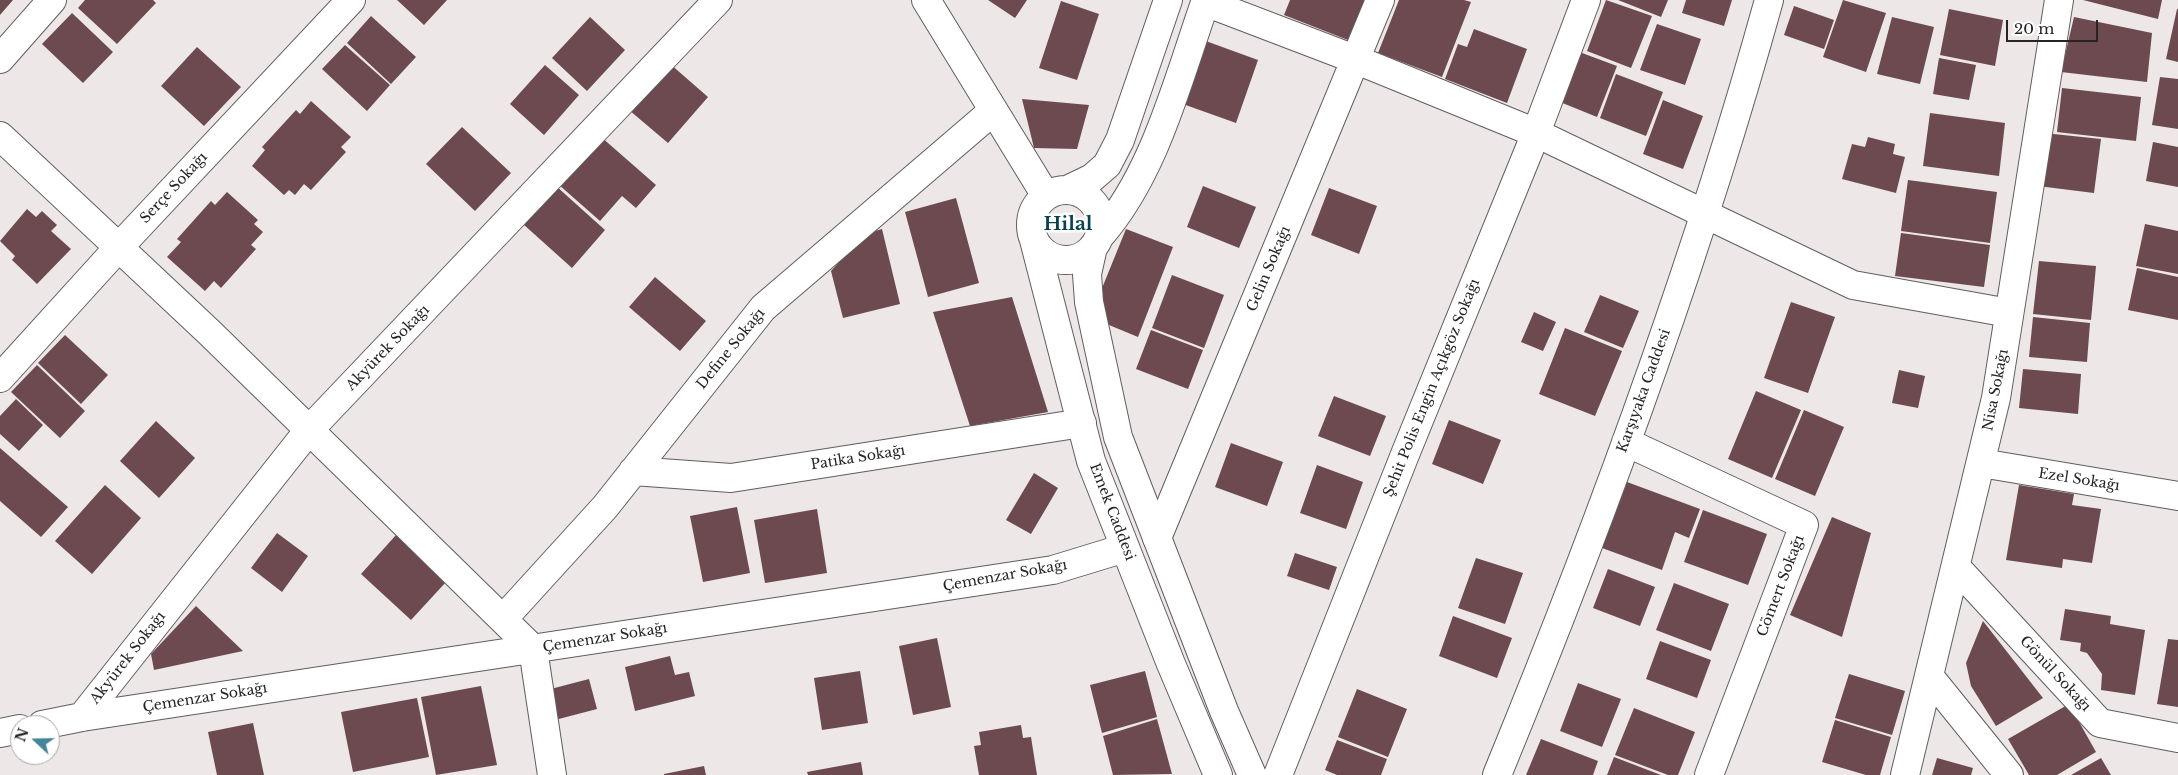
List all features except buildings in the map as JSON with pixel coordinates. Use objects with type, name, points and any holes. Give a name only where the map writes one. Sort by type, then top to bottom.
[{"type":"street","points":[[0,59],[52,0]]},
{"type":"street","name":"Serçe Sokağı","points":[[0,378],[351,0]]},
{"type":"street","name":"Akyürek Sokağı","points":[[82,717],[309,430],[718,0]]},
{"type":"street","points":[[926,0],[993,111],[1057,193]]},
{"type":"street","points":[[1168,0],[1120,140],[1107,165],[1092,178],[1057,193],[1034,211],[1031,220],[1034,240],[1050,256],[1062,260],[1084,255],[1118,216],[1137,185],[1154,145],[1206,1],[1536,133],[1706,216],[1853,284],[2009,313]]},
{"type":"street","name":"Gelin Sokağı","points":[[1157,538],[1357,60],[1380,0]]},
{"type":"street","name":"Şehit Polis Engin Açıkgöz Sokağı","points":[[1278,775],[1406,452],[1536,133],[1586,0]]},
{"type":"street","name":"Karşıyaka Caddesi","points":[[1497,775],[1546,656],[1626,442],[1706,216],[1769,0]]},
{"type":"street","name":"Nisa Sokağı","points":[[1905,775],[1996,398],[2059,0]]},
{"type":"street","name":"Define Sokağı","points":[[503,619],[606,507],[763,308],[993,111]]},
{"type":"street","points":[[0,136],[309,430],[533,649],[552,775]]},
{"type":"street","points":[[1057,193],[1078,192],[1088,197],[1100,215],[1101,226],[1087,274],[1089,302],[1118,437],[1224,711],[1252,775]]},
{"type":"street","name":"Emek Caddesi","points":[[1034,240],[1091,460],[1218,775]]},
{"type":"street","name":"Patika Sokağı","points":[[634,471],[731,478],[1082,423]]},
{"type":"street","name":"Cömert Sokağı","points":[[1626,442],[1804,525],[1709,775]]},
{"type":"street","name":"Ezel Sokağı","points":[[1981,463],[2178,496]]},
{"type":"street","name":"Çemenzar Sokağı","points":[[60,721],[1053,570],[1157,538]]},
{"type":"street","name":"Gönül Sokağı","points":[[1956,567],[2100,723],[2178,738]]},
{"type":"street","points":[[1929,676],[2009,775]]},
{"type":"district","name":"Hilal","points":[[1068,225]]}]
